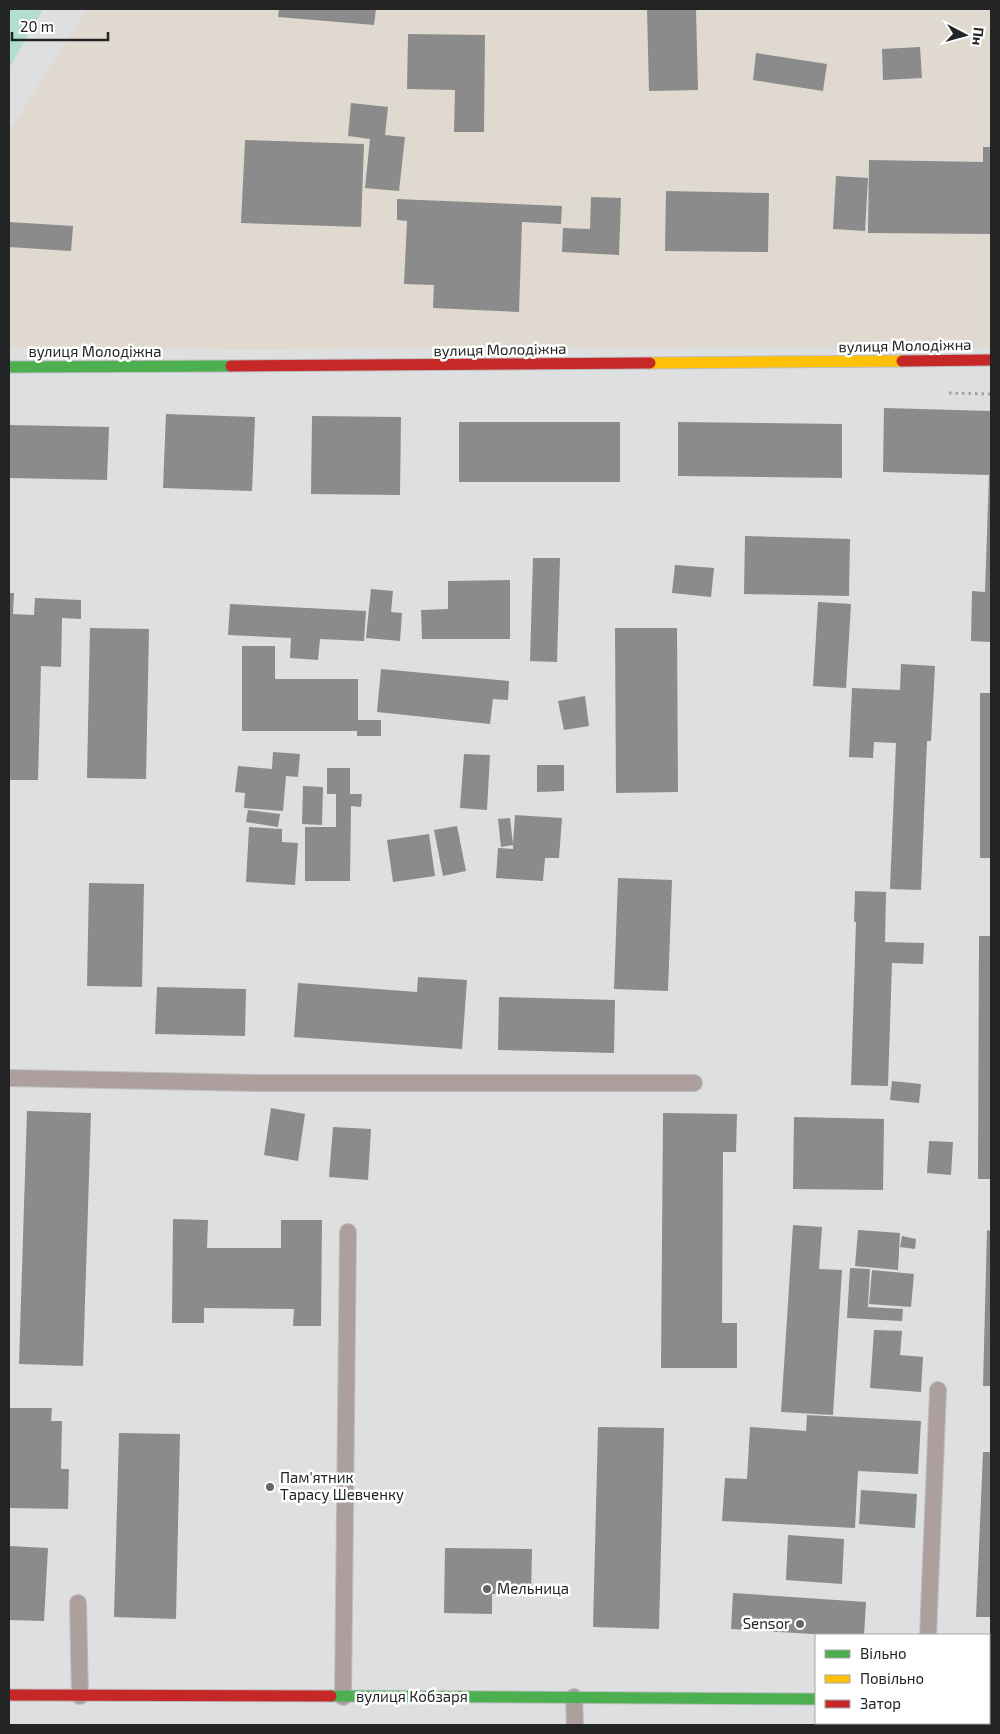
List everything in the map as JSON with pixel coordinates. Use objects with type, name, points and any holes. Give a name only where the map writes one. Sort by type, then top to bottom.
[{"type":"street","name":"вулиця Молодіжна","points":[[9,367],[394,366],[991,360]]},
{"type":"street","name":"вулиця Кобзаря","points":[[9,1696],[815,1699]]},
{"type":"lane","points":[[9,1078],[260,1083],[694,1083]]},
{"type":"lane","points":[[343,1697],[348,1232]]},
{"type":"lane","points":[[928,1634],[938,1390]]},
{"type":"lane","points":[[78,1602],[80,1696]]},
{"type":"lane","points":[[574,1697],[575,1725]]},
{"type":"shaded area","points":[[87,9],[991,9],[991,348],[246,350],[9,348],[9,131]]},
{"type":"green space","points":[[9,9],[43,9],[9,68]]},
{"type":"building","points":[[279,9],[376,9],[374,25],[278,17]]},
{"type":"building","points":[[647,9],[696,9],[698,90],[649,91]]},
{"type":"building","points":[[408,34],[485,35],[484,132],[454,132],[455,90],[407,89]]},
{"type":"building","points":[[920,47],[922,78],[883,80],[882,49]]},
{"type":"building","points":[[756,53],[827,64],[823,91],[753,80]]},
{"type":"building","points":[[351,103],[388,107],[385,135],[405,137],[399,191],[365,188],[370,139],[348,136]]},
{"type":"building","points":[[245,140],[364,144],[361,227],[241,223]]},
{"type":"building","points":[[983,147],[991,147],[991,234],[868,233],[869,160],[983,162]]},
{"type":"building","points":[[836,176],[868,178],[865,231],[833,229]]},
{"type":"building","points":[[666,191],[769,193],[768,252],[665,251]]},
{"type":"building","points":[[591,197],[621,198],[619,255],[562,252],[563,228],[590,229]]},
{"type":"building","points":[[397,199],[562,206],[561,224],[522,222],[519,312],[433,308],[434,285],[404,284],[407,221],[397,220]]},
{"type":"building","points":[[9,222],[73,226],[71,251],[9,247]]},
{"type":"building","points":[[884,408],[991,411],[991,642],[971,641],[972,591],[985,592],[989,475],[883,472]]},
{"type":"building","points":[[166,414],[255,417],[252,491],[163,488]]},
{"type":"building","points":[[312,416],[401,417],[400,495],[311,494]]},
{"type":"building","points":[[459,422],[620,422],[620,482],[459,482]]},
{"type":"building","points":[[678,422],[842,424],[842,478],[678,476]]},
{"type":"building","points":[[9,425],[109,427],[107,480],[9,478]]},
{"type":"building","points":[[745,536],[850,539],[849,596],[744,594]]},
{"type":"building","points":[[533,558],[560,558],[557,662],[530,661]]},
{"type":"building","points":[[675,565],[714,568],[711,597],[672,593]]},
{"type":"building","points":[[510,580],[510,639],[422,639],[421,610],[448,609],[448,581]]},
{"type":"building","points":[[371,589],[393,591],[391,612],[402,613],[400,641],[366,638]]},
{"type":"building","points":[[9,593],[14,593],[13,614],[34,615],[35,598],[81,600],[81,619],[62,618],[61,667],[41,666],[38,780],[9,780]]},
{"type":"building","points":[[818,602],[851,604],[846,688],[813,686]]},
{"type":"building","points":[[230,604],[366,611],[364,641],[320,639],[318,660],[290,658],[291,638],[228,635]]},
{"type":"building","points":[[90,628],[149,629],[146,779],[87,778]]},
{"type":"building","points":[[615,628],[677,628],[678,792],[616,793]]},
{"type":"building","points":[[242,646],[275,646],[275,679],[358,679],[358,720],[381,720],[381,736],[357,736],[357,731],[242,731]]},
{"type":"building","points":[[901,664],[935,666],[931,741],[927,741],[921,890],[890,889],[896,743],[874,742],[873,758],[849,757],[852,688],[900,690]]},
{"type":"building","points":[[381,669],[509,681],[508,700],[493,699],[490,724],[377,712]]},
{"type":"building","points":[[980,693],[991,693],[991,858],[980,858]]},
{"type":"building","points":[[585,696],[589,726],[564,730],[558,701]]},
{"type":"building","points":[[273,752],[300,754],[298,777],[286,776],[283,811],[244,808],[245,793],[235,792],[238,766],[272,769]]},
{"type":"building","points":[[464,754],[490,755],[487,810],[460,808]]},
{"type":"building","points":[[537,765],[564,765],[564,791],[537,792]]},
{"type":"building","points":[[327,768],[350,768],[350,794],[362,794],[361,807],[351,806],[350,881],[305,881],[305,827],[336,827],[336,794],[327,794]]},
{"type":"building","points":[[303,786],[323,787],[322,825],[302,824]]},
{"type":"building","points":[[248,810],[280,814],[278,827],[246,822]]},
{"type":"building","points":[[515,815],[562,818],[559,858],[545,858],[543,881],[496,878],[498,848],[513,849],[513,845],[501,847],[498,819],[510,818],[513,844]]},
{"type":"building","points":[[457,826],[466,871],[443,876],[434,830]]},
{"type":"building","points":[[249,827],[282,829],[282,842],[298,843],[295,885],[246,882]]},
{"type":"building","points":[[429,834],[435,876],[393,882],[387,840]]},
{"type":"building","points":[[618,878],[672,880],[668,991],[614,989]]},
{"type":"building","points":[[89,883],[144,884],[142,987],[87,986]]},
{"type":"building","points":[[855,891],[886,892],[885,942],[924,943],[923,964],[892,963],[888,1086],[851,1085],[856,922],[854,922]]},
{"type":"building","points":[[979,936],[991,936],[991,1179],[978,1179]]},
{"type":"building","points":[[418,977],[467,980],[462,1049],[294,1037],[298,983],[417,992]]},
{"type":"building","points":[[157,987],[246,989],[245,1036],[155,1034]]},
{"type":"building","points":[[499,997],[615,1000],[614,1053],[498,1050]]},
{"type":"building","points":[[892,1081],[921,1084],[919,1103],[890,1100]]},
{"type":"building","points":[[271,1108],[305,1114],[298,1161],[264,1155]]},
{"type":"building","points":[[27,1111],[91,1113],[83,1366],[19,1364]]},
{"type":"building","points":[[663,1113],[737,1114],[736,1152],[723,1152],[722,1323],[737,1323],[737,1368],[661,1368]]},
{"type":"building","points":[[794,1117],[884,1119],[883,1190],[793,1189]]},
{"type":"building","points":[[333,1127],[371,1129],[368,1180],[329,1177]]},
{"type":"building","points":[[929,1141],[953,1142],[951,1175],[927,1173]]},
{"type":"building","points":[[173,1219],[208,1220],[207,1248],[281,1248],[281,1220],[322,1220],[321,1326],[293,1326],[294,1309],[204,1308],[204,1323],[172,1323]]},
{"type":"building","points":[[793,1225],[822,1227],[819,1269],[842,1270],[833,1415],[781,1412]]},
{"type":"building","points":[[858,1230],[900,1233],[898,1270],[855,1266]]},
{"type":"building","points":[[987,1230],[991,1231],[991,1386],[983,1386]]},
{"type":"building","points":[[902,1236],[916,1239],[915,1249],[900,1247]]},
{"type":"building","points":[[850,1268],[870,1269],[868,1307],[903,1309],[902,1321],[847,1318]]},
{"type":"building","points":[[872,1270],[914,1274],[911,1307],[869,1304]]},
{"type":"building","points":[[874,1330],[902,1331],[900,1355],[923,1357],[921,1392],[870,1388]]},
{"type":"building","points":[[9,1408],[52,1408],[51,1421],[62,1421],[61,1469],[69,1469],[68,1509],[9,1508]]},
{"type":"building","points":[[807,1415],[921,1421],[918,1474],[858,1471],[855,1528],[722,1521],[725,1478],[747,1479],[750,1427],[806,1431]]},
{"type":"building","points":[[598,1427],[664,1428],[659,1629],[593,1627]]},
{"type":"building","points":[[119,1433],[180,1434],[176,1619],[114,1617]]},
{"type":"building","points":[[983,1452],[991,1452],[991,1617],[976,1617]]},
{"type":"building","points":[[861,1490],[917,1494],[915,1528],[859,1524]]},
{"type":"building","points":[[788,1535],[844,1539],[842,1584],[786,1580]]},
{"type":"building","points":[[9,1546],[48,1548],[44,1621],[9,1620]]},
{"type":"building","points":[[445,1548],[532,1549],[531,1595],[492,1594],[492,1614],[444,1613]]},
{"type":"building","points":[[733,1593],[866,1602],[864,1634],[815,1634],[731,1629]]},
{"type":"traffic: fast","points":[[9,367],[231,366]]},
{"type":"traffic: fast","points":[[331,1696],[815,1699]]},
{"type":"traffic: slow","points":[[650,363],[902,361]]},
{"type":"traffic: jam","points":[[902,361],[991,360]]},
{"type":"traffic: jam","points":[[231,366],[650,363]]},
{"type":"traffic: jam","points":[[9,1695],[331,1696]]},
{"type":"place","name":"Пам'ятник Тарасу Шевченку","points":[[270,1487]]},
{"type":"place","name":"Мельница","points":[[487,1589]]},
{"type":"place","name":"Sensor","points":[[800,1624]]}]
